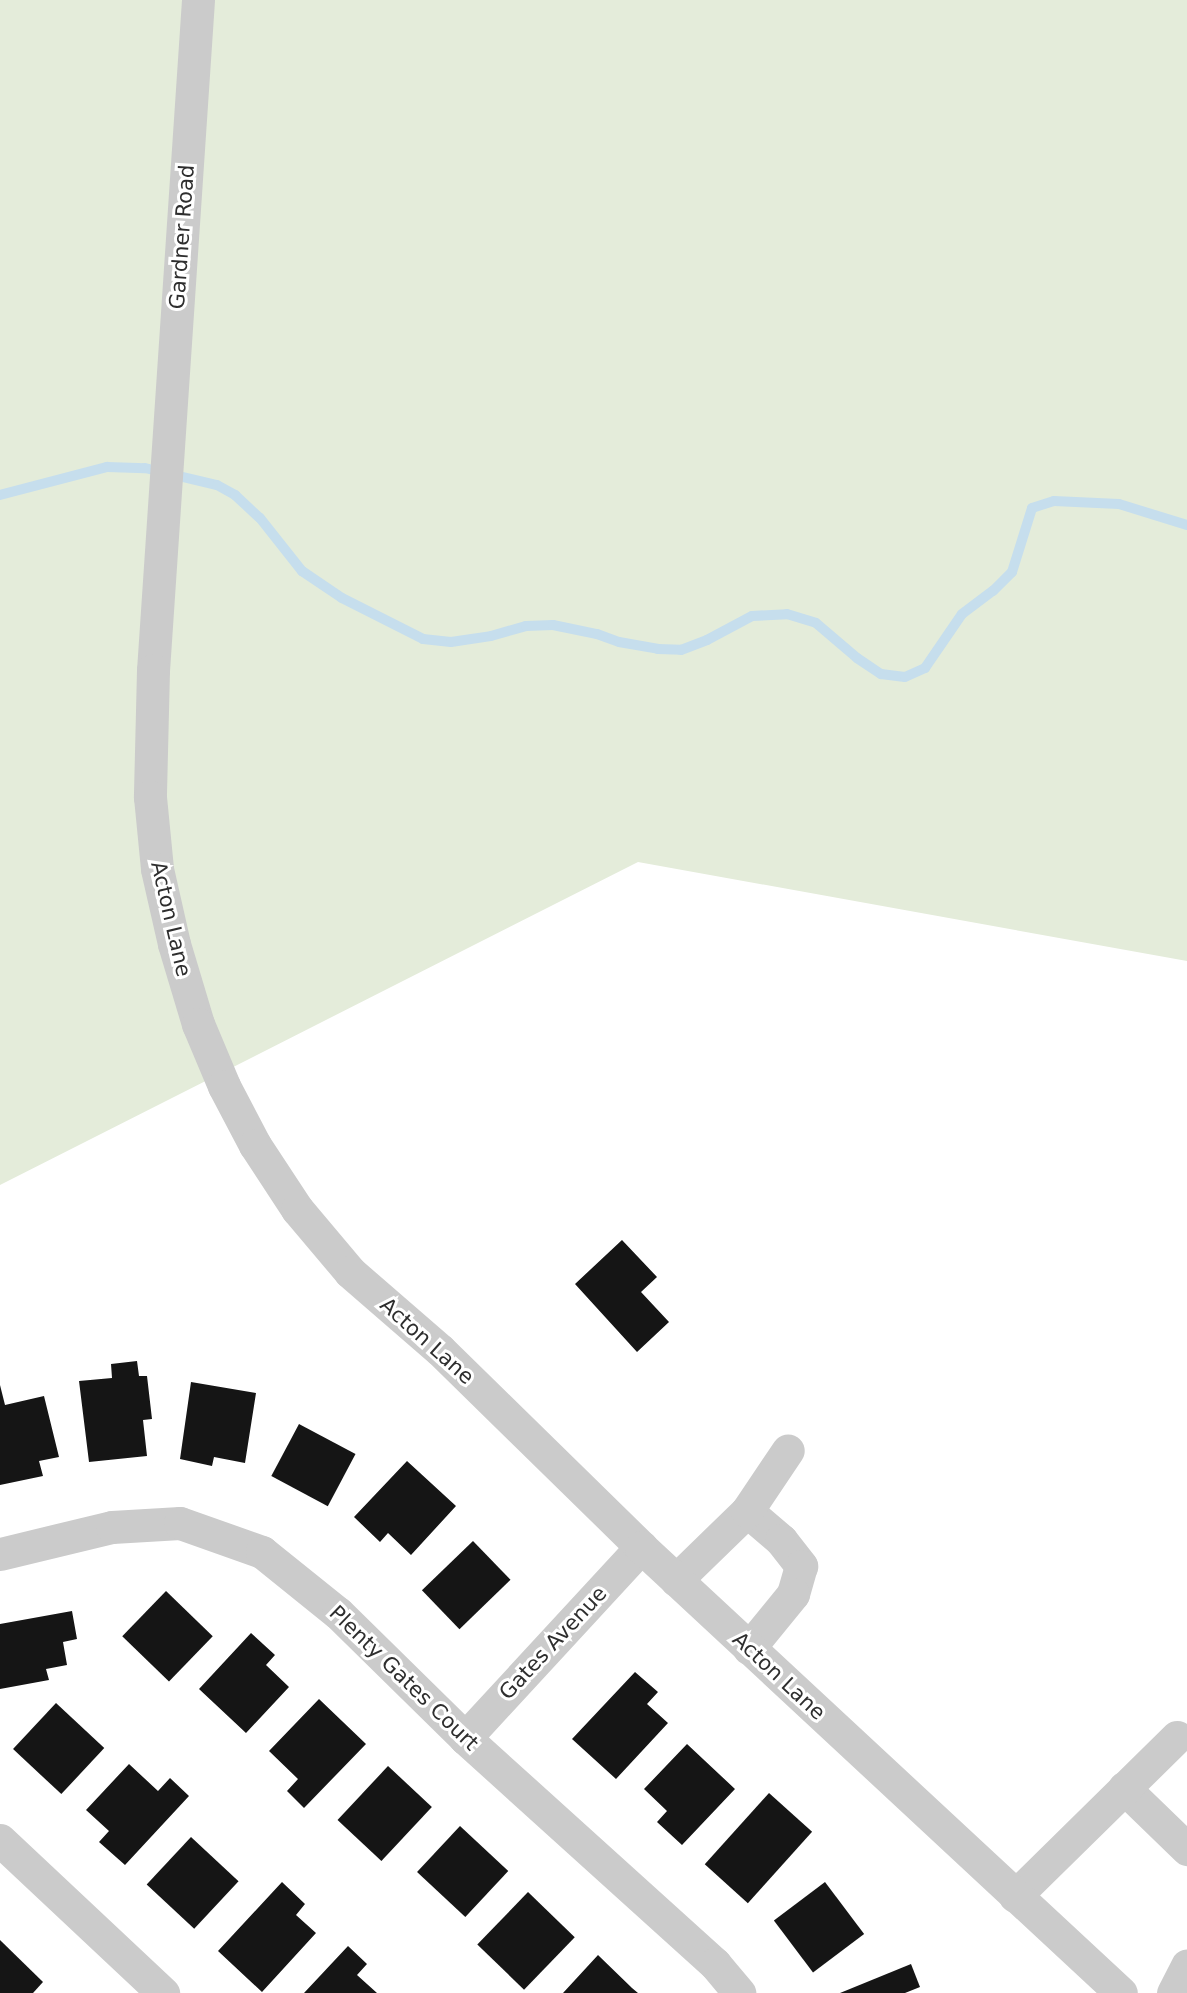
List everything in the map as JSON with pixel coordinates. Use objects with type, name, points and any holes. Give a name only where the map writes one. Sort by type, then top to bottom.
[{"type":"street","name":"Gardner Road","points":[[166,473],[198,0]]},
{"type":"street","name":"Acton Lane","points":[[166,473],[153,670],[150,796],[157,869],[174,944],[198,1024],[224,1086],[255,1145],[297,1209],[350,1272],[440,1350],[641,1547],[1121,1993]]},
{"type":"street","points":[[676,1580],[747,1511],[788,1450]]},
{"type":"street","points":[[747,1511],[781,1540],[801,1566],[793,1594],[749,1648]]},
{"type":"street","name":"Plenty Gates Court","points":[[0,1554],[112,1527],[180,1523],[262,1552],[338,1612],[465,1738],[715,1964],[739,1993]]},
{"type":"street","name":"Gates Avenue","points":[[465,1738],[641,1547]]},
{"type":"street","points":[[1014,1896],[1177,1737]]},
{"type":"street","points":[[1124,1788],[1187,1849]]},
{"type":"street","points":[[0,1840],[163,1993]]},
{"type":"street","points":[[1173,1993],[1187,1965]]},
{"type":"green space","points":[[0,0],[1187,0],[1187,961],[638,862],[0,1185]]},
{"type":"building","points":[[622,1240],[657,1277],[641,1292],[669,1322],[637,1352],[575,1284]]},
{"type":"building","points":[[137,1361],[139,1376],[147,1376],[152,1419],[143,1420],[147,1456],[89,1462],[79,1381],[112,1378],[111,1364]]},
{"type":"building","points":[[191,1382],[256,1393],[245,1463],[214,1457],[212,1466],[180,1459]]},
{"type":"building","points":[[0,1385],[5,1405],[44,1396],[59,1457],[39,1461],[43,1476],[0,1485]]},
{"type":"building","points":[[299,1424],[356,1454],[328,1506],[271,1476]]},
{"type":"building","points":[[407,1461],[456,1506],[411,1555],[388,1533],[380,1542],[354,1517]]},
{"type":"building","points":[[473,1541],[511,1580],[459,1629],[422,1590]]},
{"type":"building","points":[[166,1591],[213,1636],[169,1681],[122,1636]]},
{"type":"building","points":[[72,1611],[77,1639],[63,1642],[67,1665],[46,1669],[49,1680],[0,1689],[0,1624]]},
{"type":"building","points":[[251,1633],[275,1655],[266,1665],[289,1687],[246,1733],[199,1689]]},
{"type":"building","points":[[635,1672],[658,1692],[647,1704],[668,1723],[616,1779],[572,1739]]},
{"type":"building","points":[[319,1699],[366,1744],[304,1808],[287,1791],[298,1779],[269,1751]]},
{"type":"building","points":[[56,1703],[104,1748],[61,1794],[13,1749]]},
{"type":"building","points":[[687,1744],[735,1789],[682,1845],[657,1822],[667,1811],[644,1789]]},
{"type":"building","points":[[129,1764],[158,1791],[170,1778],[189,1796],[125,1865],[99,1842],[109,1831],[86,1810]]},
{"type":"building","points":[[388,1766],[432,1807],[381,1861],[338,1820]]},
{"type":"building","points":[[769,1793],[812,1832],[748,1903],[705,1864]]},
{"type":"building","points":[[460,1826],[508,1871],[465,1917],[417,1872]]},
{"type":"building","points":[[191,1837],[239,1881],[194,1929],[147,1885]]},
{"type":"building","points":[[282,1882],[305,1904],[296,1915],[316,1933],[262,1992],[218,1951]]},
{"type":"building","points":[[825,1882],[864,1934],[813,1972],[774,1921]]},
{"type":"building","points":[[528,1892],[575,1937],[524,1990],[477,1945]]},
{"type":"building","points":[[0,1940],[43,1982],[33,1993],[0,1993]]},
{"type":"building","points":[[348,1946],[367,1964],[357,1975],[377,1993],[304,1993]]},
{"type":"building","points":[[598,1955],[632,1988],[638,1993],[563,1993]]},
{"type":"building","points":[[911,1964],[920,1987],[905,1993],[840,1993]]},
{"type":"waterway","points":[[0,495],[107,467],[145,468],[217,485],[235,495],[260,518],[302,571],[342,598],[423,639],[451,642],[491,636],[526,626],[553,625],[597,634],[619,642],[658,649],[681,650],[707,640],[752,616],[787,614],[816,623],[857,658],[881,674],[905,677],[925,668],[962,614],[993,591],[1012,572],[1032,508],[1054,501],[1119,504],[1187,525]]}]
